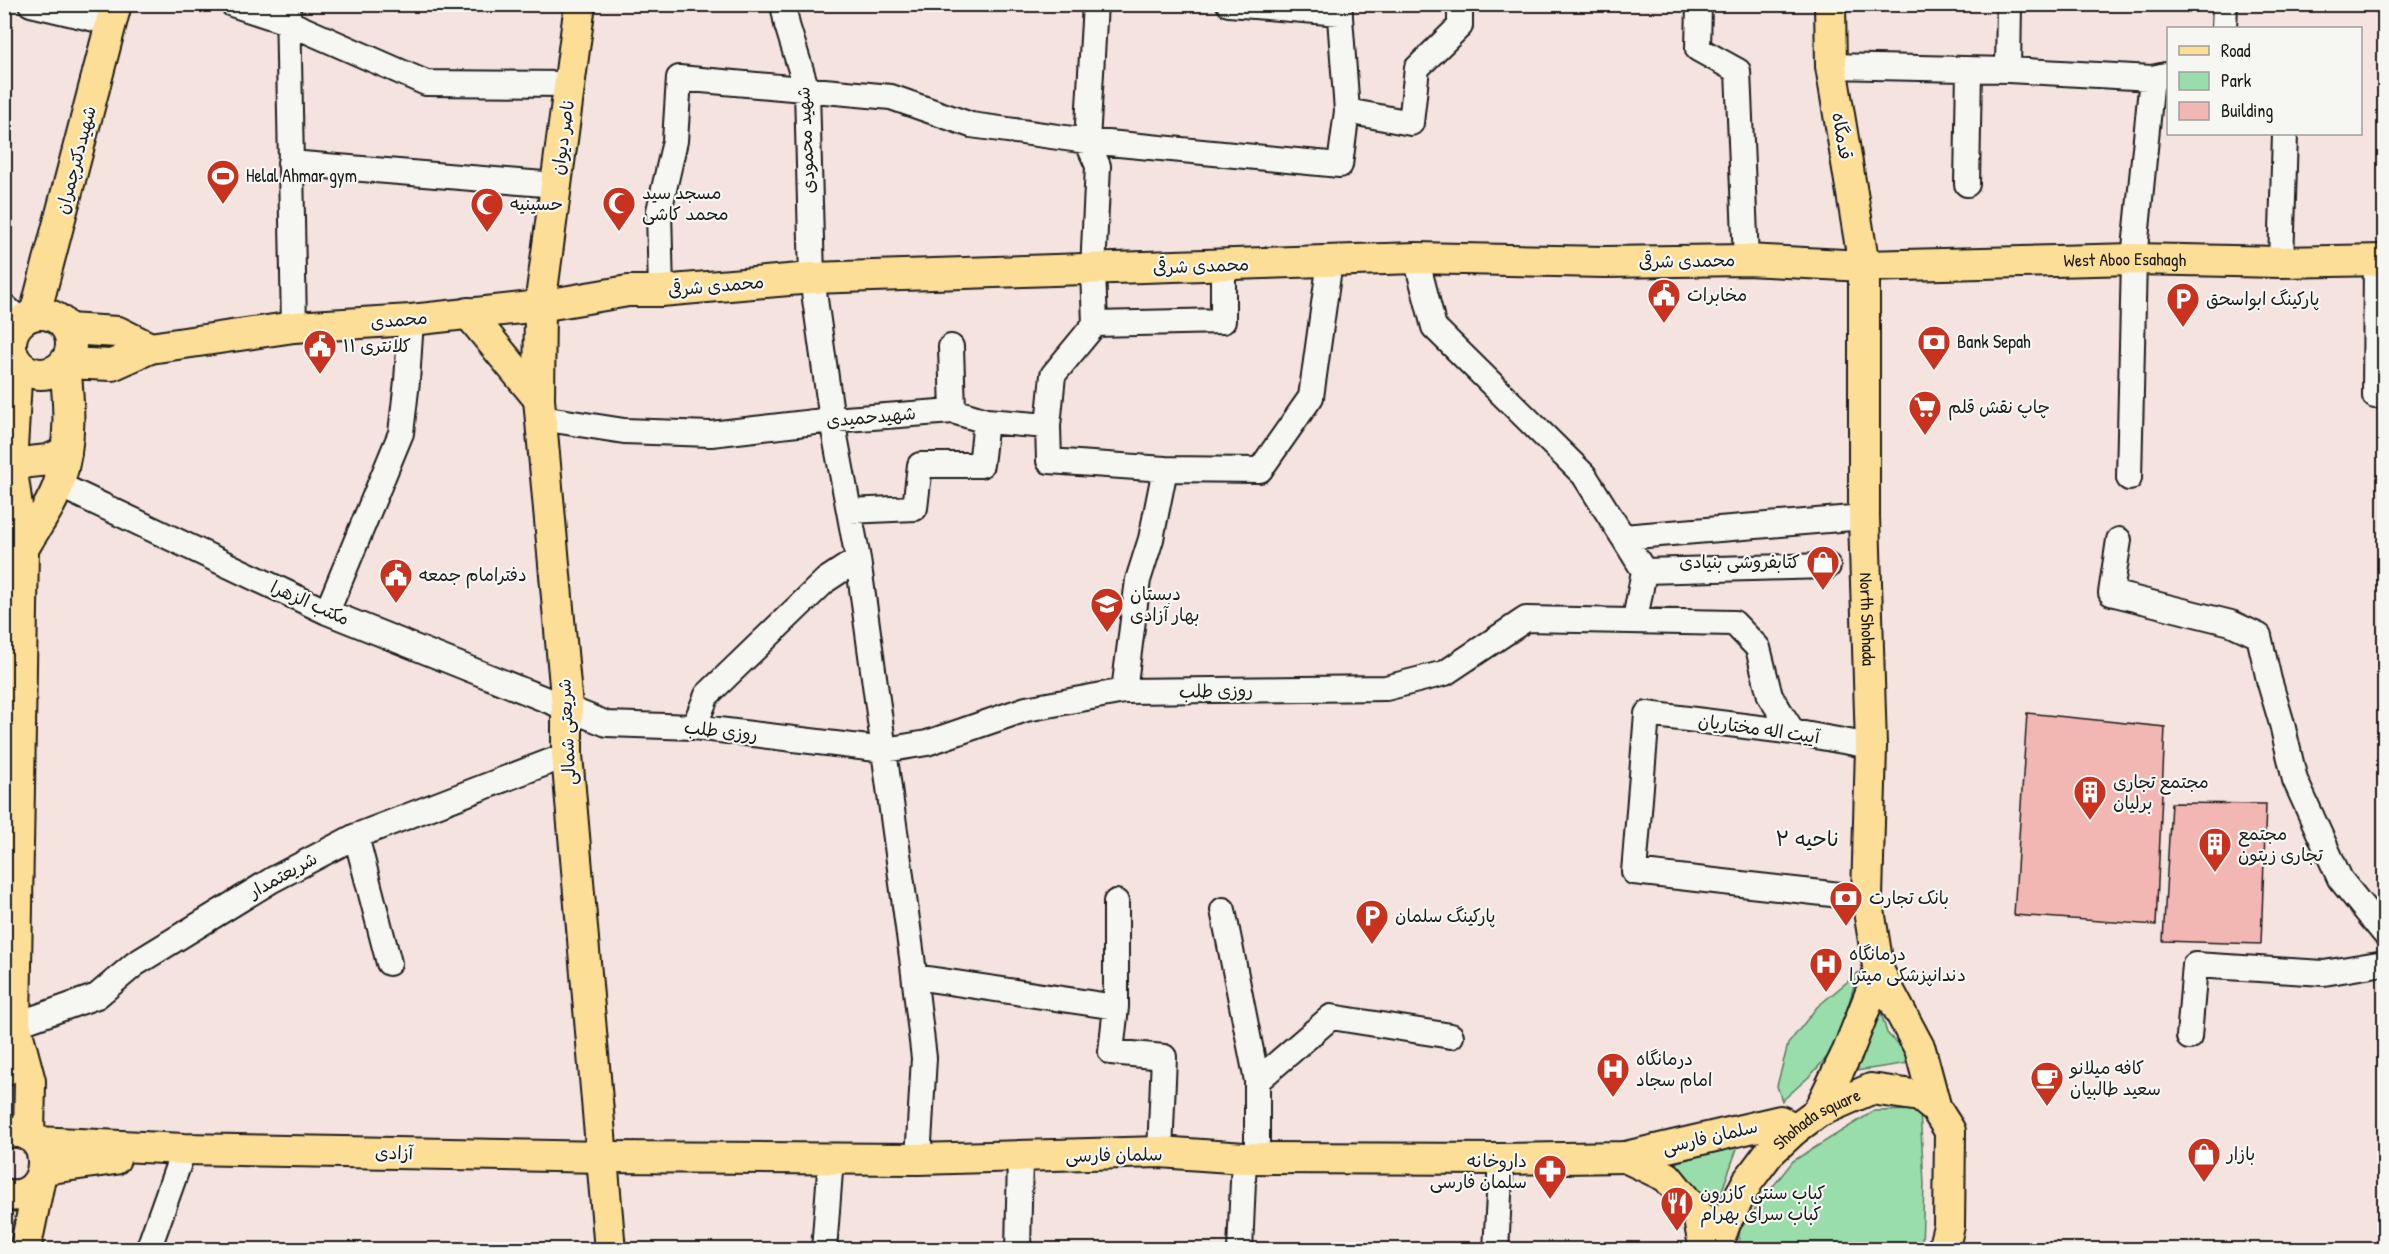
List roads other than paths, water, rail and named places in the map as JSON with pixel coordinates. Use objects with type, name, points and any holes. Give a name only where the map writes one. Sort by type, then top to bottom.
[{"type":"main road","name":"ناصر دیوان","points":[[540,306],[580,4]]},
{"type":"main road","name":"قدمگاه","points":[[1830,4],[1831,66],[1864,266]]},
{"type":"main road","name":"شهیددکترچمران","points":[[15,1025],[11,887],[14,542],[8,464],[16,333],[114,14]]},
{"type":"main road","name":"محمدی شرقی","points":[[540,306],[628,291],[661,291],[812,278],[1416,258],[1605,262],[1746,260],[1864,266]]},
{"type":"main road","name":"West Aboo Esahagh","points":[[1864,266],[2134,259],[2281,262],[2380,260]]},
{"type":"main road","name":"North Shohada","points":[[1864,266],[1863,517],[1871,746],[1867,898],[1879,972]]},
{"type":"main road","name":"محمدی","points":[[65,363],[112,365],[150,348],[294,327],[411,320],[468,312],[540,306]]},
{"type":"main road","name":"شریعتی شمالی","points":[[540,306],[540,408],[567,707],[567,755],[604,1157],[610,1250]]},
{"type":"main road","points":[[468,312],[540,408]]},
{"type":"main road","points":[[14,542],[59,485],[70,415],[65,363],[71,342],[67,329],[57,319],[43,314],[16,333],[28,372],[41,375],[55,372],[65,363]]},
{"type":"main road","points":[[67,329],[118,332],[150,348]]},
{"type":"main road","points":[[8,464],[48,460],[66,452]]},
{"type":"main road","points":[[1879,972],[1920,1048],[1936,1109],[1950,1131],[1949,1226],[1943,1250]]},
{"type":"main road","points":[[1818,1112],[1848,1051],[1879,972]]},
{"type":"main road","points":[[4,1071],[15,1025]]},
{"type":"main road","points":[[15,1025],[30,1081],[30,1152],[25,1250]]},
{"type":"main road","name":"Shohada square","points":[[1715,1250],[1726,1221],[1748,1181],[1769,1153],[1818,1112],[1871,1089],[1920,1096],[1936,1109]]},
{"type":"main road","name":"سلمان فارسی","points":[[604,1157],[918,1159],[1160,1152],[1251,1158],[1625,1157],[1780,1121],[1795,1129]]},
{"type":"main road","name":"آزادی","points":[[7,1194],[20,1194],[30,1189],[30,1152],[183,1149],[604,1157]]},
{"type":"main road","name":"سلمان فارسی","points":[[1625,1157],[1667,1178],[1698,1215],[1705,1250]]},
{"type":"main road","points":[[7,1194],[17,1250]]},
{"type":"street","points":[[31,4],[114,14]]},
{"type":"street","points":[[232,4],[287,13],[426,83],[570,84]]},
{"type":"street","name":"شهید محمودی","points":[[783,4],[807,90],[812,278],[832,420],[858,559],[915,977],[924,1058],[918,1159]]},
{"type":"street","points":[[1095,4],[1087,141],[1098,166],[1093,270],[1095,324],[1053,375],[1048,426],[1049,461],[1165,469],[1260,470],[1311,397],[1330,261]]},
{"type":"street","points":[[661,291],[659,211],[675,141],[679,78],[891,97],[971,125],[1087,141],[1340,165],[1347,111],[1340,9],[1229,4]]},
{"type":"street","points":[[1347,111],[1411,123],[1418,68],[1460,26],[1460,4]]},
{"type":"street","points":[[1698,4],[1698,49],[1738,71],[1746,260]]},
{"type":"street","points":[[2008,70],[2009,4]]},
{"type":"street","points":[[2224,27],[2225,4]]},
{"type":"street","points":[[287,13],[294,327]]},
{"type":"street","points":[[1831,66],[2160,76],[2134,259],[2129,478]]},
{"type":"street","points":[[1967,183],[1969,70]]},
{"type":"street","points":[[2281,262],[2285,135]]},
{"type":"street","points":[[290,163],[556,185]]},
{"type":"street","points":[[1416,258],[1434,327],[1584,475],[1623,537],[1644,572],[1635,620]]},
{"type":"street","points":[[2375,396],[2380,260]]},
{"type":"street","points":[[1095,324],[1223,321],[1223,265]]},
{"type":"street","points":[[327,612],[401,433],[411,320]]},
{"type":"street","points":[[951,347],[953,411]]},
{"type":"street","name":"شهیدحمیدی","points":[[540,408],[624,431],[711,434],[832,420],[953,411],[986,421],[1048,426]]},
{"type":"street","points":[[849,512],[915,508],[920,465],[981,465],[986,421]]},
{"type":"street","points":[[1124,691],[1138,580],[1151,539],[1165,469]]},
{"type":"street","name":"مکتب الزهرا","points":[[59,485],[327,612],[567,707]]},
{"type":"street","points":[[1623,537],[1863,517]]},
{"type":"street","points":[[2119,540],[2111,593],[2231,623],[2259,636],[2295,780],[2340,879],[2385,933]]},
{"type":"street","points":[[694,727],[707,695],[826,580],[858,559]]},
{"type":"street","points":[[1644,572],[1828,566]]},
{"type":"street","name":"روزی طلب","points":[[567,707],[607,724],[694,727],[885,750],[927,744],[1026,709],[1124,691],[1386,688],[1445,673],[1526,619],[1635,620],[1734,623],[1758,648],[1770,696],[1793,732]]},
{"type":"street","name":"آییت اله مختاریان","points":[[1867,898],[1634,872],[1647,714],[1793,732],[1871,746]]},
{"type":"street","name":"شریعتمدار","points":[[15,1025],[97,996],[135,964],[272,879],[356,836],[567,755]]},
{"type":"street","points":[[356,836],[389,963]]},
{"type":"street","points":[[1116,902],[1116,1007],[1111,1052],[1164,1057],[1160,1152]]},
{"type":"street","points":[[1223,910],[1257,1081],[1240,1250]]},
{"type":"street","points":[[2189,1037],[2195,965],[2324,973],[2385,963]]},
{"type":"street","points":[[915,977],[1116,1007]]},
{"type":"street","points":[[1257,1081],[1331,1017],[1451,1036]]},
{"type":"street","points":[[148,1250],[183,1149]]},
{"type":"street","points":[[1018,1250],[1020,1157]]},
{"type":"street","points":[[824,1250],[831,1158]]},
{"type":"street","points":[[1496,1250],[1501,1159]]},
{"type":"place","name":"Helal Ahmar gym","points":[[223,205]]},
{"type":"place","name":"مسجد سید محمد کاشی","points":[[619,232]]},
{"type":"place","name":"حسینیه","points":[[487,233]]},
{"type":"place","name":"مخابرات","points":[[1664,324]]},
{"type":"place","name":"پارکینگ ابواسحق","points":[[2183,328]]},
{"type":"place","name":"Bank Sepah","points":[[1934,371]]},
{"type":"place","name":"کلانتری ۱۱","points":[[320,375]]},
{"type":"place","name":"چاپ نقش قلم","points":[[1925,436]]},
{"type":"place","name":"کتابفروشی بنیادی","points":[[1823,591]]},
{"type":"place","name":"دفترامام جمعه","points":[[396,604]]},
{"type":"place","name":"دبستان بهار آزادی","points":[[1107,633]]},
{"type":"place","name":"مجتمع تجاری برلیان","points":[[2090,821]]},
{"type":"place","name":"مجتمع تجاری زیتون","points":[[2215,873]]},
{"type":"place","name":"بانک تجارت","points":[[1846,927]]},
{"type":"place","name":"پارکینگ سلمان","points":[[1372,945]]},
{"type":"place","name":"درمانگاه دندانپزشکی میترا","points":[[1826,993]]},
{"type":"place","name":"درمانگاه امام سجاد","points":[[1613,1098]]},
{"type":"place","name":"کافه میلانو سعید طالبیان","points":[[2047,1107]]},
{"type":"place","name":"بازار","points":[[2204,1183]]},
{"type":"place","name":"داروخانه سلمان فارسی","points":[[1550,1200]]},
{"type":"place","name":"کباب سنتی کازرون کباب سرای بهرام","points":[[1677,1232]]},
{"type":"district","name":"ناحیه ۲","points":[[1807,839]]}]
